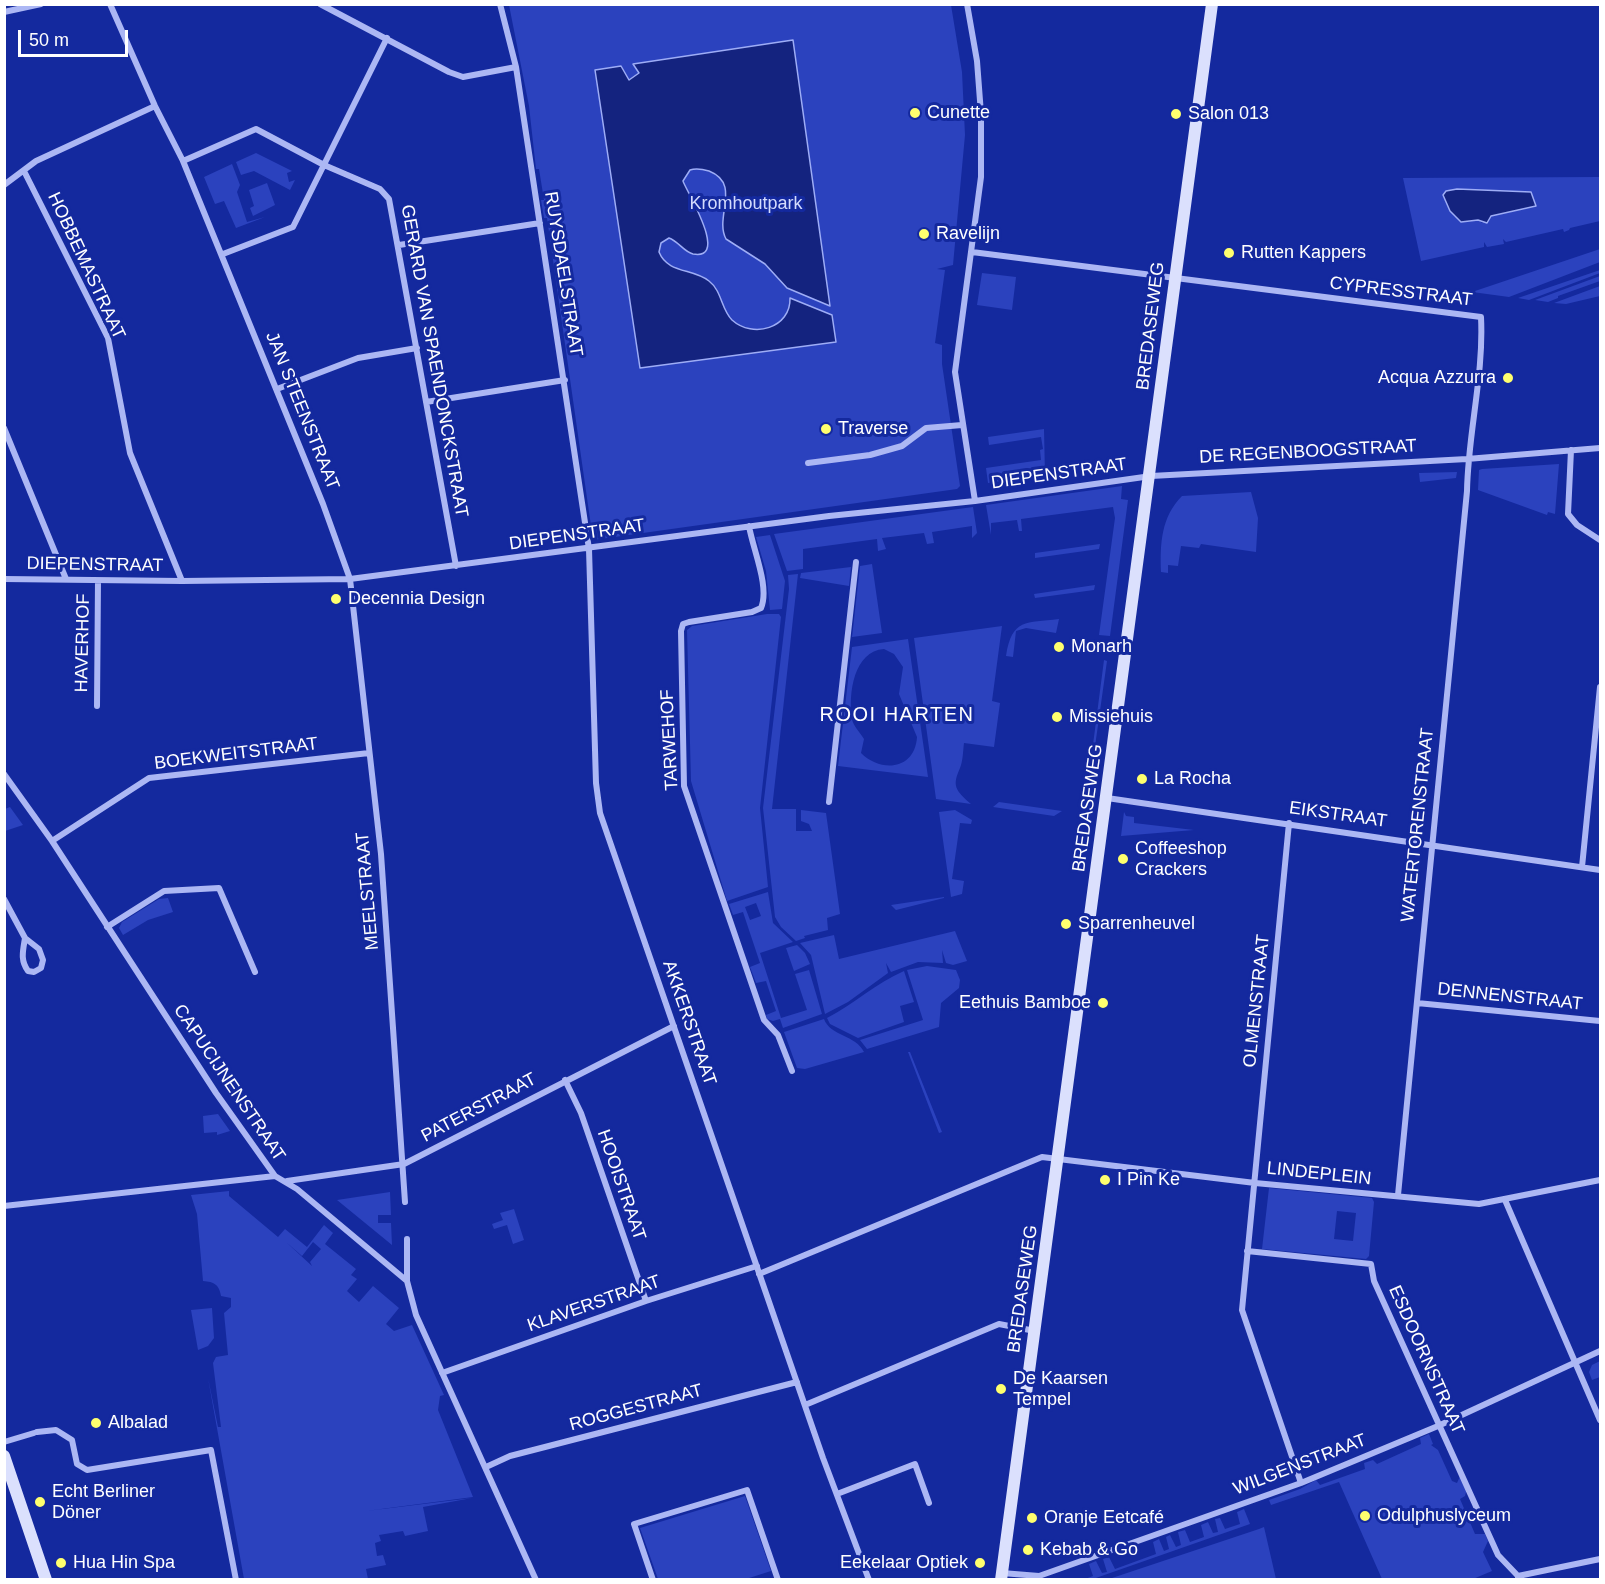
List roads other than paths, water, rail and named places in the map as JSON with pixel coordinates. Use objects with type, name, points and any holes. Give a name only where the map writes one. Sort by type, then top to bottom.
[{"type":"street","points":[[4,12],[41,4]]},
{"type":"street","name":"JAN STEENSTRAAT","points":[[110,4],[155,106],[183,160],[223,254],[346,563],[350,579]]},
{"type":"street","points":[[320,4],[448,72],[463,77],[516,67]]},
{"type":"street","name":"RUYSDAELSTRAAT","points":[[500,4],[516,67],[589,549]]},
{"type":"street","points":[[967,4],[977,61],[981,114],[981,177],[955,372],[975,501]]},
{"type":"street","name":"BREDASEWEG","points":[[1001,1576],[1151,476],[1212,4]]},
{"type":"street","points":[[223,254],[293,227],[387,38]]},
{"type":"street","points":[[4,185],[36,160],[155,106]]},
{"type":"street","name":"GERARD VAN SPAENDONCKSTRAAT","points":[[183,160],[256,129],[324,165],[380,189],[389,199],[456,566]]},
{"type":"street","name":"HOBBEMASTRAAT","points":[[24,171],[108,338],[130,453],[182,581]]},
{"type":"street","points":[[399,245],[540,223]]},
{"type":"street","points":[[972,252],[1176,277]]},
{"type":"street","name":"CYPRESSTRAAT","points":[[1176,277],[1481,317],[1482,338],[1467,459]]},
{"type":"street","points":[[277,389],[358,358],[417,348]]},
{"type":"street","points":[[426,402],[565,380]]},
{"type":"street","points":[[808,463],[870,455],[902,446],[926,428],[962,425]]},
{"type":"street","points":[[4,428],[66,579]]},
{"type":"street","name":"DE REGENBOOGSTRAAT","points":[[1151,476],[1467,459],[1600,448]]},
{"type":"street","points":[[1571,450],[1568,514],[1577,525],[1600,540]]},
{"type":"street","name":"WATERTORENSTRAAT","points":[[1398,1195],[1466,502],[1467,459]]},
{"type":"street","name":"DIEPENSTRAAT","points":[[4,579],[182,581],[350,579],[749,526],[975,501],[1151,476]]},
{"type":"street","name":"TARWEHOF","points":[[749,526],[755,558],[763,577],[765,599],[761,608],[752,612],[689,622],[683,624],[681,631],[684,786],[764,1020],[777,1032],[792,1071]]},
{"type":"street","name":"AKKERSTRAAT","points":[[589,549],[596,783],[600,813],[796,1382],[869,1580]]},
{"type":"street","points":[[829,802],[856,562]]},
{"type":"street","name":"MEELSTRAAT","points":[[350,579],[381,854],[405,1202]]},
{"type":"street","name":"HAVERHOF","points":[[97,706],[98,581]]},
{"type":"street","points":[[1582,867],[1600,687]]},
{"type":"street","name":"BOEKWEITSTRAAT","points":[[52,841],[149,778],[369,753]]},
{"type":"street","name":"CAPUCIJNENSTRAAT","points":[[4,774],[52,841],[216,1093],[275,1176],[287,1181],[407,1281]]},
{"type":"street","name":"EIKSTRAAT","points":[[1107,798],[1600,870]]},
{"type":"street","name":"OLMENSTRAAT","points":[[1255,1183],[1289,823]]},
{"type":"street","points":[[107,927],[164,891],[219,888],[255,972]]},
{"type":"street","points":[[4,899],[25,938],[39,949],[43,960],[41,968],[34,972],[28,971],[24,965],[22,954],[25,938]]},
{"type":"street","name":"DENNENSTRAAT","points":[[1417,1003],[1600,1021]]},
{"type":"street","name":"PATERSTRAAT","points":[[287,1181],[404,1164],[674,1026]]},
{"type":"street","name":"HOOISTRAAT","points":[[565,1080],[581,1113],[646,1301]]},
{"type":"street","points":[[759,1274],[1042,1157],[1255,1183]]},
{"type":"street","points":[[4,1206],[275,1176]]},
{"type":"street","name":"LINDEPLEIN","points":[[1301,1483],[1242,1309],[1255,1183],[1479,1204],[1600,1180]]},
{"type":"street","points":[[1506,1200],[1535,1273],[1545,1287],[1600,1420]]},
{"type":"street","points":[[407,1239],[407,1281],[416,1315],[536,1580]]},
{"type":"street","name":"ESDOORNSTRAAT","points":[[1247,1251],[1371,1264],[1374,1281],[1498,1555],[1518,1578]]},
{"type":"street","name":"KLAVERSTRAAT","points":[[442,1372],[646,1301],[757,1266]]},
{"type":"street","points":[[805,1405],[999,1324],[1035,1331]]},
{"type":"street","name":"WILGENSTRAAT","points":[[1001,1576],[1039,1576],[1301,1483],[1438,1426],[1600,1352]]},
{"type":"street","name":"ROGGESTRAAT","points":[[486,1467],[510,1456],[796,1382]]},
{"type":"street","points":[[4,1442],[35,1432],[56,1430],[72,1440],[77,1464],[87,1470],[211,1450],[236,1580]]},
{"type":"street","points":[[4,1456],[46,1580]]},
{"type":"street","points":[[837,1494],[915,1464],[929,1503]]},
{"type":"street","points":[[654,1580],[634,1524],[747,1490],[778,1580]]},
{"type":"street","points":[[1518,1578],[1600,1558]]},
{"type":"place","name":"Cunette","points":[[915,113]]},
{"type":"place","name":"Salon 013","points":[[1176,114]]},
{"type":"place","name":"Ravelijn","points":[[924,234]]},
{"type":"place","name":"Rutten Kappers","points":[[1229,253]]},
{"type":"place","name":"Acqua Azzurra","points":[[1508,378]]},
{"type":"place","name":"Traverse","points":[[826,429]]},
{"type":"place","name":"Decennia Design","points":[[336,599]]},
{"type":"place","name":"Monarh","points":[[1059,647]]},
{"type":"place","name":"Missiehuis","points":[[1057,717]]},
{"type":"place","name":"La Rocha","points":[[1142,779]]},
{"type":"place","name":"Coffeeshop Crackers","points":[[1123,859]]},
{"type":"place","name":"Sparrenheuvel","points":[[1066,924]]},
{"type":"place","name":"Eethuis Bamboe","points":[[1103,1003]]},
{"type":"place","name":"I Pin Ke","points":[[1105,1180]]},
{"type":"place","name":"De Kaarsen Tempel","points":[[1001,1389]]},
{"type":"place","name":"Albalad","points":[[96,1423]]},
{"type":"place","name":"Echt Berliner Döner","points":[[40,1502]]},
{"type":"place","name":"Odulphuslyceum","points":[[1365,1516]]},
{"type":"place","name":"Oranje Eetcafé","points":[[1032,1518]]},
{"type":"place","name":"Kebab & Go","points":[[1028,1550]]},
{"type":"place","name":"Hua Hin Spa","points":[[61,1563]]},
{"type":"place","name":"Eekelaar Optiek","points":[[980,1563]]},
{"type":"district","name":"ROOI HARTEN","points":[[897,715]]},
{"type":"park label","name":"Kromhoutpark","points":[[746,204]]}]
